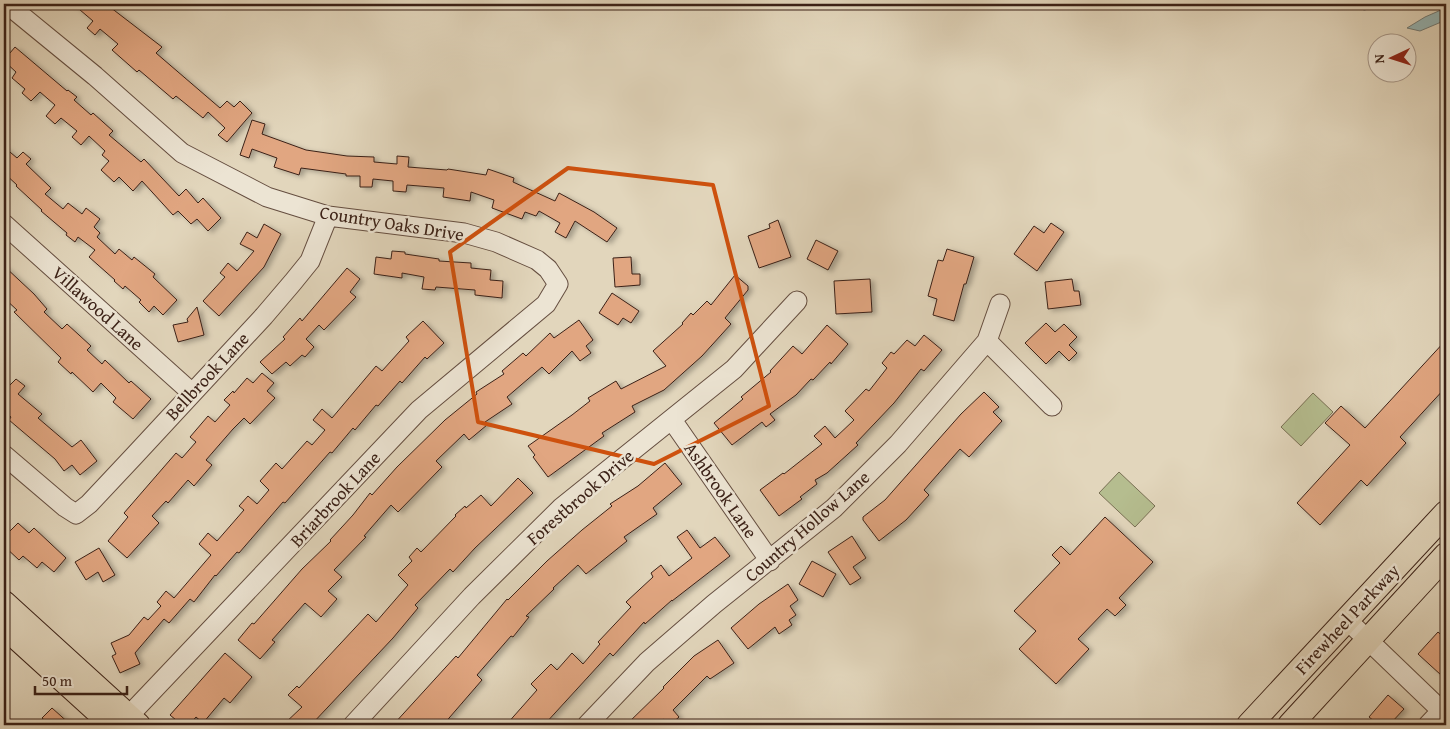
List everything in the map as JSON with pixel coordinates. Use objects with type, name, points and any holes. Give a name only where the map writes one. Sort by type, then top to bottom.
[{"type":"main road","name":"Firewheel Parkway","points":[[1249,725],[1446,513]]},
{"type":"main road","name":"Firewheel Parkway","points":[[1290,725],[1446,555]]},
{"type":"main road","points":[[4,603],[125,723]]},
{"type":"main road","points":[[4,626],[125,723]]},
{"type":"street","name":"Country Oaks Drive","points":[[7,4],[95,76],[182,153],[267,197],[328,216],[464,233],[496,242],[537,260],[548,269],[558,284]]},
{"type":"street","name":"Bellbrook Lane","points":[[4,456],[76,514],[88,504],[264,316],[310,261],[328,216]]},
{"type":"street","name":"Villawood Lane","points":[[4,224],[192,393]]},
{"type":"street","name":"Briarbrook Lane","points":[[125,723],[419,410],[546,304],[558,284]]},
{"type":"street","name":"Forestbrook Drive","points":[[352,725],[472,596],[561,508],[734,369],[797,301]]},
{"type":"street","name":"Country Hollow Lane","points":[[587,725],[647,662],[714,604],[834,508],[892,450],[987,341],[1000,304]]},
{"type":"street","points":[[987,341],[1052,406]]},
{"type":"street","name":"Ashbrook Lane","points":[[672,420],[770,560]]},
{"type":"street","points":[[1346,619],[1367,641],[1445,710],[1428,725]]},
{"type":"highlighted area","points":[[568,168],[713,185],[769,406],[654,464],[478,422],[450,252]]},
{"type":"green space","points":[[1313,393],[1333,412],[1301,446],[1281,427]]},
{"type":"green space","points":[[1119,472],[1155,506],[1135,527],[1099,493]]},
{"type":"water","points":[[1353,4],[1393,4],[1364,10]]},
{"type":"water","points":[[1443,4],[1446,4],[1446,20],[1420,31],[1407,28],[1441,10]]},
{"type":"building","points":[[73,4],[106,4],[162,47],[156,53],[220,108],[227,101],[234,107],[240,101],[252,113],[227,142],[218,135],[225,128],[208,112],[203,118],[176,96],[173,99],[139,70],[137,72],[112,50],[118,44],[100,29],[95,35],[87,28],[93,21]]},
{"type":"building","points":[[4,47],[10,53],[15,47],[67,91],[77,97],[74,100],[91,115],[93,113],[113,131],[109,135],[141,162],[144,159],[179,196],[186,189],[198,203],[203,198],[221,218],[208,231],[197,219],[191,224],[178,211],[173,215],[142,181],[133,191],[119,177],[114,182],[101,170],[109,161],[102,155],[105,151],[89,136],[81,145],[72,137],[77,131],[61,118],[55,124],[46,116],[55,105],[40,92],[31,101],[22,93],[25,89],[12,78],[16,72],[4,61]]},
{"type":"building","points":[[252,120],[265,124],[262,134],[306,150],[347,156],[374,157],[374,162],[397,164],[397,156],[409,157],[408,167],[448,169],[486,175],[488,169],[514,178],[513,182],[555,201],[559,193],[594,212],[617,228],[607,242],[575,221],[566,238],[555,232],[560,223],[539,211],[536,216],[525,212],[522,219],[492,208],[494,200],[471,192],[470,201],[443,197],[444,188],[407,185],[406,192],[393,191],[393,181],[373,179],[372,187],[360,187],[360,176],[346,176],[346,174],[301,168],[299,175],[274,167],[277,158],[252,149],[249,158],[240,155]]},
{"type":"building","points":[[4,147],[17,158],[23,152],[31,159],[26,164],[51,188],[45,194],[63,209],[68,203],[82,214],[86,208],[100,219],[94,227],[100,233],[97,237],[115,254],[119,249],[132,260],[134,257],[155,274],[153,277],[177,300],[163,315],[154,306],[149,312],[139,302],[141,300],[125,286],[123,289],[89,257],[95,250],[78,237],[75,242],[66,235],[67,233],[16,186],[4,173]]},
{"type":"building","points":[[778,220],[791,257],[759,268],[748,236],[770,228],[769,224]]},
{"type":"building","points":[[1051,223],[1064,232],[1037,271],[1014,254],[1034,226],[1044,233]]},
{"type":"building","points":[[264,224],[281,234],[264,267],[219,316],[203,301],[225,277],[220,273],[228,263],[237,271],[254,251],[240,244],[247,232],[257,238]]},
{"type":"building","points":[[816,240],[838,251],[828,270],[807,259]]},
{"type":"building","points":[[947,249],[974,257],[954,321],[933,315],[937,299],[928,296],[938,260],[943,261]]},
{"type":"building","points":[[392,251],[439,259],[439,261],[471,263],[471,268],[491,270],[490,280],[503,281],[502,298],[475,295],[475,290],[436,287],[435,290],[422,289],[424,277],[402,273],[402,278],[374,274],[376,257],[391,259]]},
{"type":"building","points":[[631,257],[632,274],[640,274],[640,285],[615,287],[613,258]]},
{"type":"building","points":[[4,266],[34,294],[47,309],[44,312],[62,329],[67,324],[91,346],[87,350],[102,364],[105,360],[129,383],[131,381],[151,399],[133,419],[113,402],[116,398],[101,383],[93,392],[72,372],[71,374],[58,362],[61,358],[14,312],[17,310],[4,298]]},
{"type":"building","points":[[347,268],[360,279],[350,292],[356,297],[324,330],[319,325],[306,339],[314,347],[305,357],[302,355],[290,366],[286,362],[272,374],[260,362],[285,339],[283,337],[300,318],[302,321]]},
{"type":"building","points":[[735,275],[748,286],[748,290],[725,318],[731,324],[702,356],[664,390],[632,406],[635,412],[602,433],[604,436],[548,477],[533,457],[535,455],[528,446],[590,401],[588,398],[616,381],[621,389],[666,366],[653,351],[683,324],[691,313],[693,315],[707,301],[711,305]]},
{"type":"building","points":[[870,279],[872,312],[836,314],[834,281]]},
{"type":"building","points":[[1072,279],[1074,291],[1079,291],[1081,305],[1048,309],[1045,282]]},
{"type":"building","points":[[612,293],[639,311],[631,323],[623,318],[618,325],[599,313]]},
{"type":"building","points":[[197,307],[204,335],[178,342],[173,325],[188,322],[187,319]]},
{"type":"building","points":[[579,320],[593,340],[586,346],[591,353],[580,361],[572,351],[549,374],[542,367],[507,397],[512,404],[485,422],[487,425],[469,440],[464,434],[436,461],[442,467],[398,512],[391,505],[364,536],[366,537],[334,570],[342,577],[328,591],[337,599],[321,617],[305,603],[272,640],[275,642],[260,659],[238,640],[302,569],[331,541],[370,493],[372,495],[397,467],[445,420],[477,394],[476,392],[504,374],[502,371],[523,353],[526,356],[550,333],[554,338]]},
{"type":"building","points":[[423,321],[444,343],[427,359],[425,357],[402,383],[400,381],[355,430],[353,428],[285,503],[283,502],[239,553],[237,552],[215,575],[194,602],[190,599],[169,623],[164,619],[135,653],[140,664],[120,673],[112,656],[116,654],[111,643],[129,635],[144,617],[148,620],[161,606],[157,602],[166,591],[174,598],[211,555],[199,544],[208,533],[217,541],[244,510],[239,506],[248,496],[257,504],[269,490],[260,481],[276,463],[282,469],[307,441],[312,445],[325,430],[313,420],[322,409],[332,418],[376,366],[382,371],[409,341],[406,337]]},
{"type":"building","points":[[1046,323],[1055,332],[1064,324],[1077,337],[1069,345],[1077,353],[1069,361],[1059,351],[1046,364],[1025,343]]},
{"type":"building","points":[[827,325],[848,344],[831,364],[830,362],[796,395],[770,414],[775,420],[766,427],[762,422],[732,445],[714,423],[771,372],[793,346],[802,354]]},
{"type":"building","points":[[924,335],[942,350],[924,371],[921,369],[894,403],[856,443],[858,445],[827,473],[815,480],[817,484],[800,497],[802,499],[779,516],[760,490],[822,444],[814,436],[825,426],[835,438],[854,420],[845,411],[866,389],[869,391],[887,368],[882,363],[891,352],[894,354],[907,340],[915,346]]},
{"type":"building","points":[[1446,340],[1446,387],[1400,437],[1406,443],[1367,486],[1361,480],[1320,525],[1297,503],[1350,445],[1325,423],[1341,406],[1365,428]]},
{"type":"building","points":[[262,373],[274,383],[267,391],[275,398],[250,424],[244,418],[233,429],[206,460],[212,465],[194,486],[188,480],[168,503],[166,501],[152,516],[159,523],[127,558],[108,541],[128,517],[124,513],[176,453],[182,458],[196,442],[190,437],[208,416],[215,422],[230,405],[224,400],[233,391],[234,393],[247,378],[253,383]]},
{"type":"building","points":[[16,379],[25,386],[18,394],[42,414],[38,418],[72,447],[81,440],[97,461],[80,475],[72,465],[64,471],[55,459],[9,420],[11,417],[4,411],[4,382],[9,386]]},
{"type":"building","points":[[984,392],[999,407],[993,412],[1002,421],[969,457],[960,449],[924,490],[929,495],[906,520],[879,541],[863,520],[863,517],[885,500],[961,414]]},
{"type":"building","points":[[665,463],[682,484],[653,508],[657,514],[624,537],[627,541],[586,574],[578,565],[553,588],[526,616],[529,617],[513,637],[511,636],[477,675],[482,680],[443,725],[393,725],[456,656],[458,658],[507,599],[582,530],[612,506],[610,504],[638,486]]},
{"type":"building","points":[[518,478],[533,493],[475,548],[453,572],[450,569],[415,605],[418,608],[393,638],[311,725],[283,725],[302,707],[288,695],[297,686],[299,688],[368,614],[376,622],[408,585],[398,575],[412,561],[409,557],[417,548],[421,552],[455,515],[481,495],[491,506]]},
{"type":"building","points":[[1105,517],[1153,562],[1119,598],[1126,605],[1115,616],[1107,609],[1078,639],[1089,649],[1056,684],[1019,649],[1036,631],[1014,611],[1060,563],[1052,555],[1061,546],[1070,555]]},
{"type":"building","points":[[18,523],[29,533],[34,528],[66,558],[54,572],[42,562],[37,568],[23,556],[19,560],[4,546],[4,537]]},
{"type":"building","points":[[687,530],[700,548],[715,537],[730,556],[672,600],[645,624],[644,622],[613,656],[610,653],[544,725],[506,725],[537,690],[531,684],[551,664],[557,670],[572,653],[583,664],[600,644],[598,642],[631,607],[626,602],[653,577],[651,573],[661,565],[669,576],[692,558],[677,537]]},
{"type":"building","points":[[852,536],[866,558],[853,567],[861,578],[850,585],[828,552]]},
{"type":"building","points":[[99,548],[115,575],[103,582],[98,572],[86,580],[75,562]]},
{"type":"building","points":[[812,561],[836,574],[823,597],[799,584]]},
{"type":"building","points":[[788,584],[798,600],[790,606],[796,615],[789,620],[792,625],[779,634],[775,627],[748,649],[731,628],[759,604]]},
{"type":"building","points":[[1438,632],[1446,639],[1446,669],[1441,675],[1418,654]]},
{"type":"building","points":[[718,640],[734,663],[710,679],[707,676],[673,710],[679,717],[670,725],[663,719],[657,725],[626,725],[694,656]]},
{"type":"building","points":[[225,653],[252,677],[230,703],[224,698],[203,723],[196,717],[189,725],[182,725],[170,715]]},
{"type":"building","points":[[1388,695],[1404,709],[1391,723],[1387,719],[1379,725],[1369,717]]},
{"type":"building","points":[[52,708],[71,725],[50,725],[42,718]]}]
